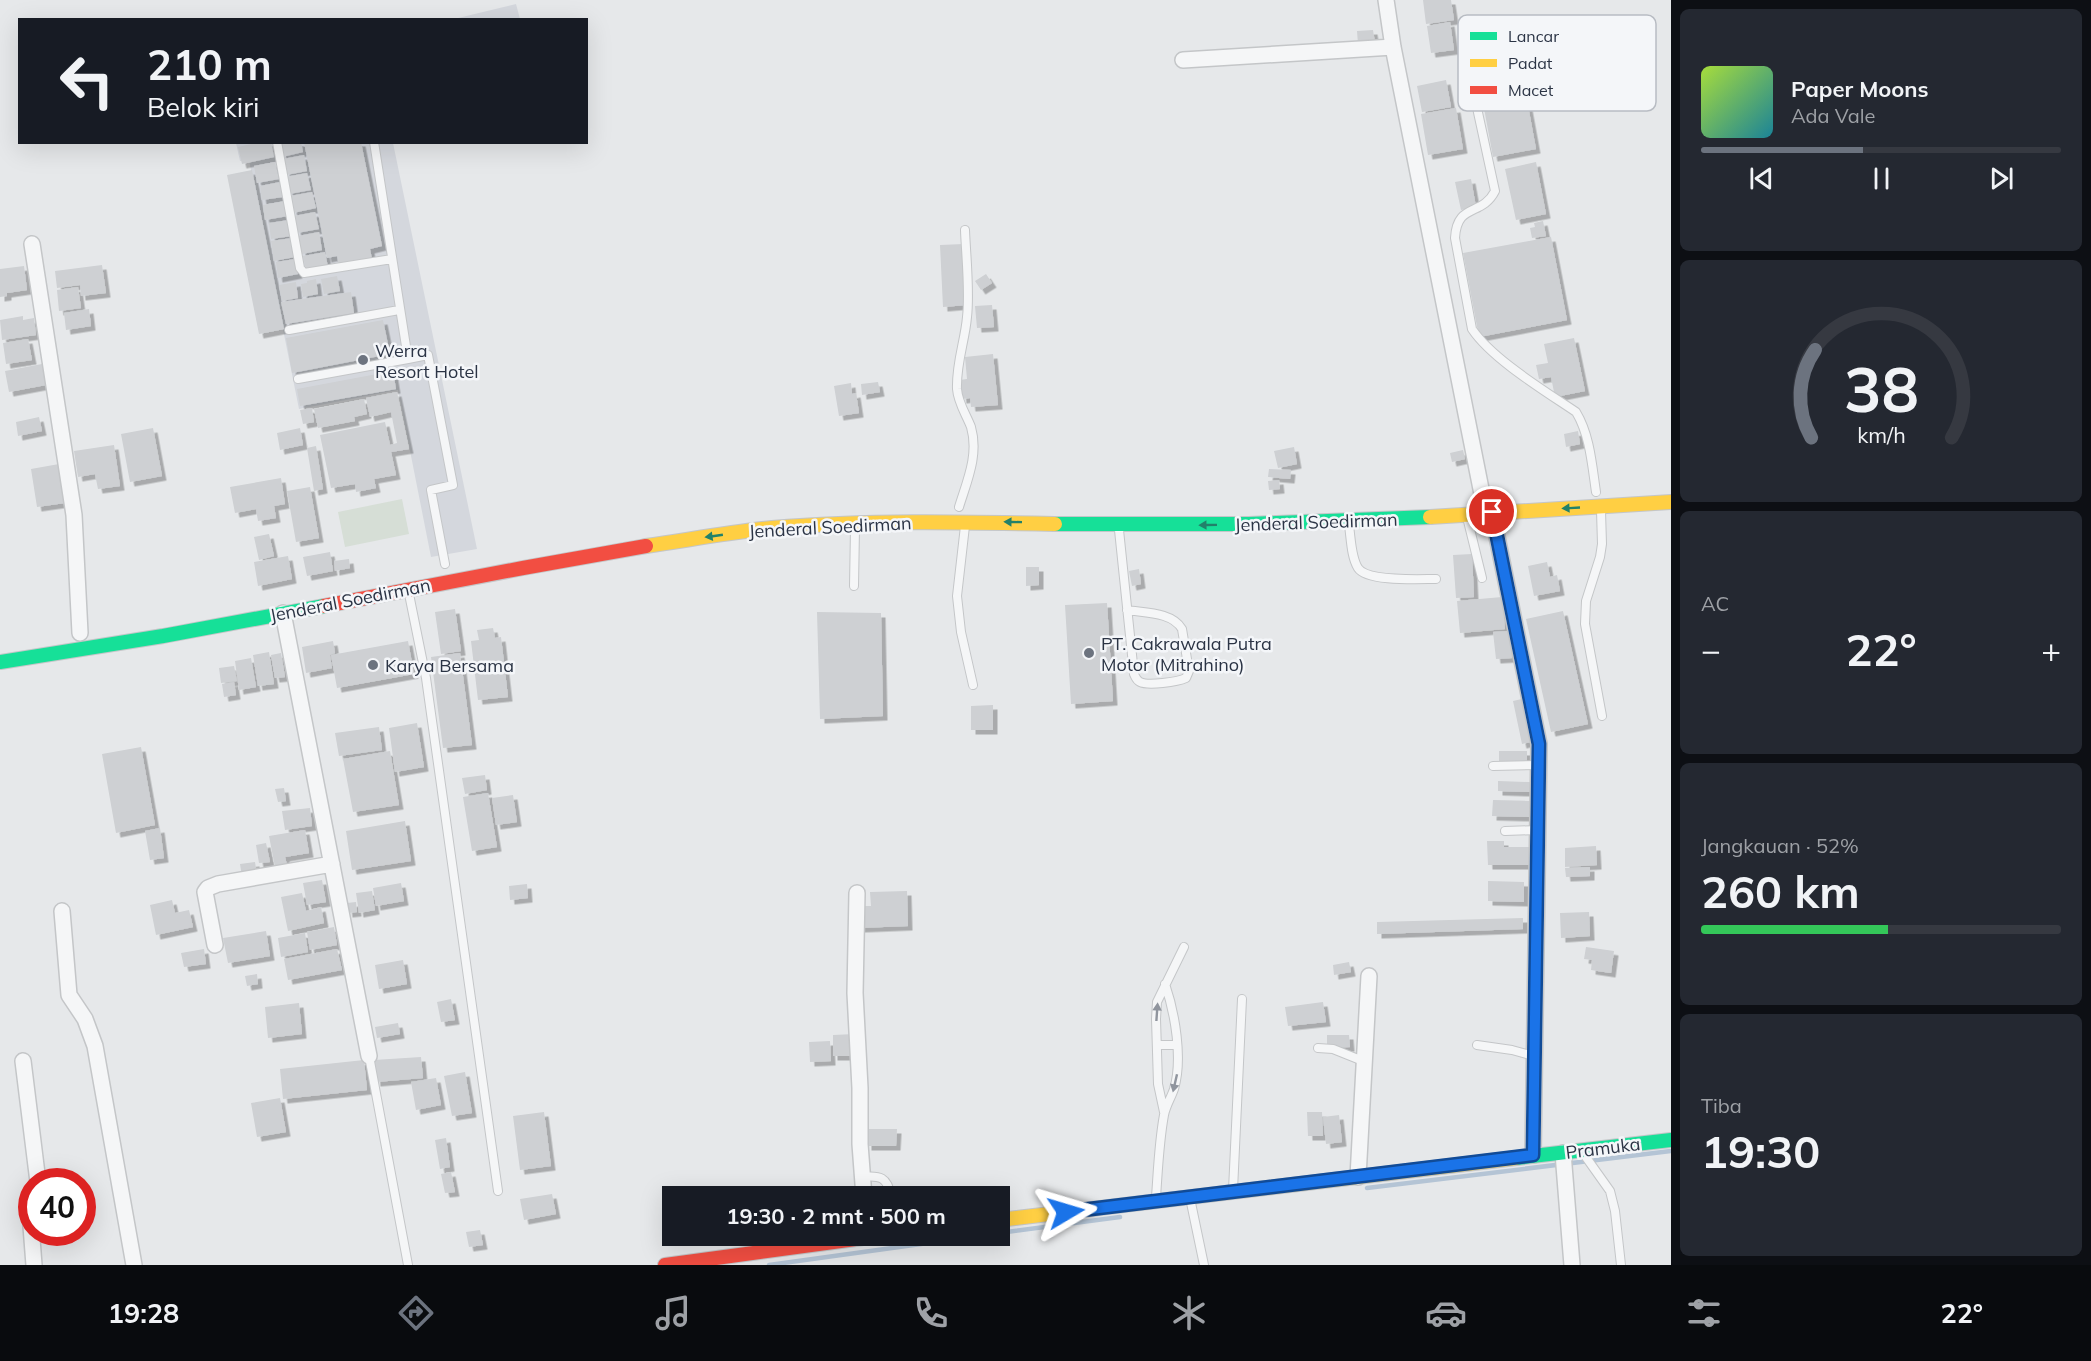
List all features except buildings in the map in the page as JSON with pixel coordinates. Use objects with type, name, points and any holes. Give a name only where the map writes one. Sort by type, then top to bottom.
[{"type":"main road","name":"Jenderal Soedirman","points":[[1466,500],[1490,503],[1600,506],[1671,502]]},
{"type":"main road","name":"Jenderal Soedirman","points":[[0,662],[85,650],[588,555],[772,528],[965,522],[1188,525],[1349,521],[1466,514],[1490,503]]},
{"type":"main road","points":[[953,507],[978,507]]},
{"type":"main road","name":"Pramuka","points":[[1010,1219],[1671,1140]]},
{"type":"main road","points":[[664,1265],[800,1246]]},
{"type":"street","points":[[1386,0],[1393,47],[1537,731],[1539,765],[1533,1155]]},
{"type":"street","points":[[1183,60],[1393,47]]},
{"type":"street","points":[[32,244],[74,515],[80,633]]},
{"type":"street","points":[[283,613],[369,1056]]},
{"type":"street","points":[[215,945],[205,892],[208,888],[218,884],[332,864]]},
{"type":"street","points":[[857,893],[855,993],[863,1186]]},
{"type":"street","points":[[62,911],[69,995],[85,1019],[94,1046],[134,1265]]},
{"type":"street","points":[[1358,1178],[1369,976]]},
{"type":"street","points":[[23,1061],[36,1168]]},
{"type":"street","points":[[1563,1153],[1572,1265]]},
{"type":"street","points":[[33,1246],[34,1265]]},
{"type":"lane","points":[[1477,111],[1495,191],[1491,199],[1463,215],[1456,225],[1455,238],[1472,329],[1480,342],[1501,359],[1576,412],[1583,423],[1589,447],[1596,492]]},
{"type":"lane","points":[[277,144],[300,268],[304,273],[392,259]]},
{"type":"lane","points":[[374,144],[408,359]]},
{"type":"lane","points":[[953,507],[974,455],[974,440],[960,404],[957,389],[958,355],[968,315],[965,230]]},
{"type":"lane","points":[[289,330],[399,310]]},
{"type":"lane","points":[[298,379],[428,355],[453,485],[431,490],[446,564]]},
{"type":"lane","points":[[1600,506],[1602,544],[1586,601],[1585,624],[1602,716]]},
{"type":"lane","points":[[1466,514],[1482,578]]},
{"type":"lane","points":[[1349,521],[1354,561],[1359,570],[1371,577],[1436,579]]},
{"type":"lane","points":[[965,522],[957,596],[961,632],[973,685]]},
{"type":"lane","points":[[854,586],[855,524]]},
{"type":"lane","points":[[1118,524],[1127,610],[1134,674],[1137,681],[1143,684],[1178,681],[1186,678],[1188,671],[1182,628],[1179,623],[1166,616],[1127,610]]},
{"type":"lane","points":[[408,590],[426,678],[498,1191]]},
{"type":"lane","points":[[1493,766],[1539,765]]},
{"type":"lane","points":[[1505,831],[1538,830]]},
{"type":"lane","points":[[1164,1112],[1158,1084],[1157,1002],[1184,947]]},
{"type":"lane","points":[[1156,1200],[1158,1152],[1164,1112],[1174,1089],[1177,1073],[1173,1007],[1165,984]]},
{"type":"lane","points":[[1233,1192],[1242,999]]},
{"type":"lane","points":[[1157,1045],[1177,1045]]},
{"type":"lane","points":[[1477,1045],[1534,1056]]},
{"type":"lane","points":[[1318,1048],[1333,1049],[1363,1061]]},
{"type":"lane","points":[[369,1056],[408,1265]]},
{"type":"lane","points":[[1582,1150],[1610,1191],[1615,1210],[1621,1265]]},
{"type":"lane","points":[[862,1177],[875,1176],[884,1180],[889,1186]]},
{"type":"lane","points":[[1190,1197],[1204,1265]]},
{"type":"shaded area","points":[[516,4],[520,18],[458,18]]},
{"type":"shaded area","name":"Werra Resort Hotel","points":[[236,144],[393,144],[477,549],[431,557],[398,390],[299,409],[249,160],[240,161]]},
{"type":"shaded area","points":[[402,499],[409,534],[345,547],[338,512]]},
{"type":"waterway","points":[[1367,1188],[1671,1151]]},
{"type":"waterway","points":[[1010,1232],[1120,1217]]},
{"type":"waterway","points":[[769,1265],[907,1246]]},
{"type":"traffic: fast","points":[[1055,524],[1249,524],[1430,517]]},
{"type":"traffic: fast","points":[[0,662],[163,636],[324,606]]},
{"type":"traffic: fast","points":[[1516,1158],[1671,1140]]},
{"type":"traffic: slow","points":[[1430,517],[1671,502]]},
{"type":"traffic: slow","points":[[646,546],[807,525],[913,522],[1055,524]]},
{"type":"traffic: slow","points":[[1010,1219],[1516,1158]]},
{"type":"traffic: jam","points":[[324,606],[646,546]]},
{"type":"traffic: jam","points":[[665,1265],[805,1246]]},
{"type":"place","name":"Werra Resort Hotel","points":[[363,360]]},
{"type":"place","name":"PT. Cakrawala Putra Motor (Mitrahino)","points":[[1089,653]]},
{"type":"place","name":"Karya Bersama","points":[[373,665]]},
{"type":"route","points":[[1066,1212],[1533,1155],[1539,744],[1492,512]]}]
